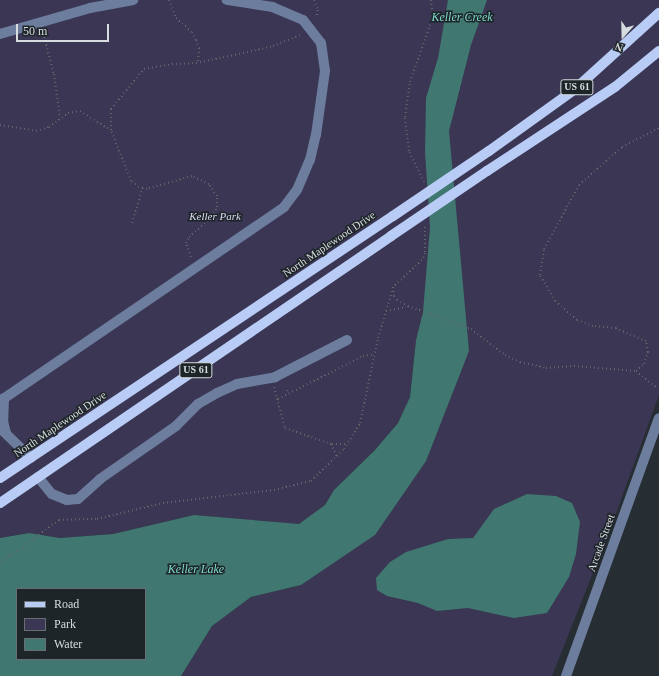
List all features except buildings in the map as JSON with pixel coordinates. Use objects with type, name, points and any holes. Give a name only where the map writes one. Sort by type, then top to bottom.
[{"type":"main road","name":"North Maplewood Drive","points":[[0,478],[489,151],[574,90],[659,13]]},
{"type":"main road","name":"US 61","points":[[0,503],[487,171],[615,87],[659,51]]},
{"type":"street","points":[[0,34],[90,8],[133,0]]},
{"type":"street","points":[[31,458],[3,431],[2,400],[284,207],[297,190],[310,160],[325,71],[321,43],[303,20],[273,7],[227,0]]},
{"type":"street","points":[[38,477],[52,494],[67,500],[78,499],[100,479],[176,426],[198,404],[237,384],[271,378],[347,340]]},
{"type":"street","name":"Arcade Street","points":[[566,676],[659,418]]},
{"type":"path","points":[[169,0],[176,18],[192,32],[196,40],[199,48],[198,63]]},
{"type":"path","points":[[193,269],[186,243],[189,237],[209,221],[217,207],[217,196],[212,187],[205,181],[192,176],[154,188],[143,188],[131,181],[111,130],[111,109],[144,69],[172,64],[198,63],[273,46],[309,28],[314,24],[318,10],[314,0]]},
{"type":"path","points":[[424,186],[424,179],[414,162],[406,138],[405,117],[410,82],[433,17],[431,0]]},
{"type":"path","points":[[39,23],[49,52],[60,118]]},
{"type":"path","points":[[0,125],[36,130],[49,127],[68,113],[80,111],[111,130]]},
{"type":"path","points":[[636,371],[644,364],[648,352],[646,341],[616,328],[593,326],[577,320],[555,301],[540,275],[544,249],[579,185],[622,148],[659,128]]},
{"type":"path","points":[[132,223],[143,188]]},
{"type":"path","points":[[0,563],[59,520],[97,519],[163,503],[298,486],[311,481],[337,457],[360,423],[365,410],[375,354],[393,287],[422,260],[426,241],[425,222]]},
{"type":"path","points":[[393,287],[394,296],[408,306],[471,329],[505,355],[520,362],[546,368],[574,366],[636,371],[658,389]]},
{"type":"path","points":[[386,312],[408,306]]},
{"type":"path","points":[[278,400],[363,356],[375,354]]},
{"type":"path","points":[[271,378],[285,428],[331,444],[346,444]]},
{"type":"path","points":[[287,390],[289,394]]},
{"type":"path","points":[[331,444],[337,457]]},
{"type":"green space","name":"Keller Park","points":[[0,0],[659,0],[659,395],[610,530],[552,676],[181,676],[212,626],[251,597],[301,585],[426,461],[423,312],[416,340],[410,397],[398,423],[375,450],[334,490],[325,505],[299,525],[194,515],[113,534],[60,538],[29,533],[0,538]]},
{"type":"water","name":"Keller Lake","points":[[448,0],[487,0],[471,45],[449,131],[469,351],[426,461],[375,535],[301,585],[251,597],[212,626],[181,676],[0,676],[0,538],[29,533],[60,538],[113,534],[194,515],[299,524],[325,505],[334,490],[375,450],[398,423],[410,397],[416,340],[423,312],[430,227],[425,152],[426,98],[438,58]]},
{"type":"water","points":[[527,494],[556,496],[572,503],[580,522],[576,554],[569,577],[547,613],[514,618],[468,608],[437,611],[418,603],[387,596],[377,590],[376,578],[390,562],[406,552],[448,539],[473,538],[494,509]]},
{"type":"water label","name":"Keller Creek","points":[[462,18]]}]
